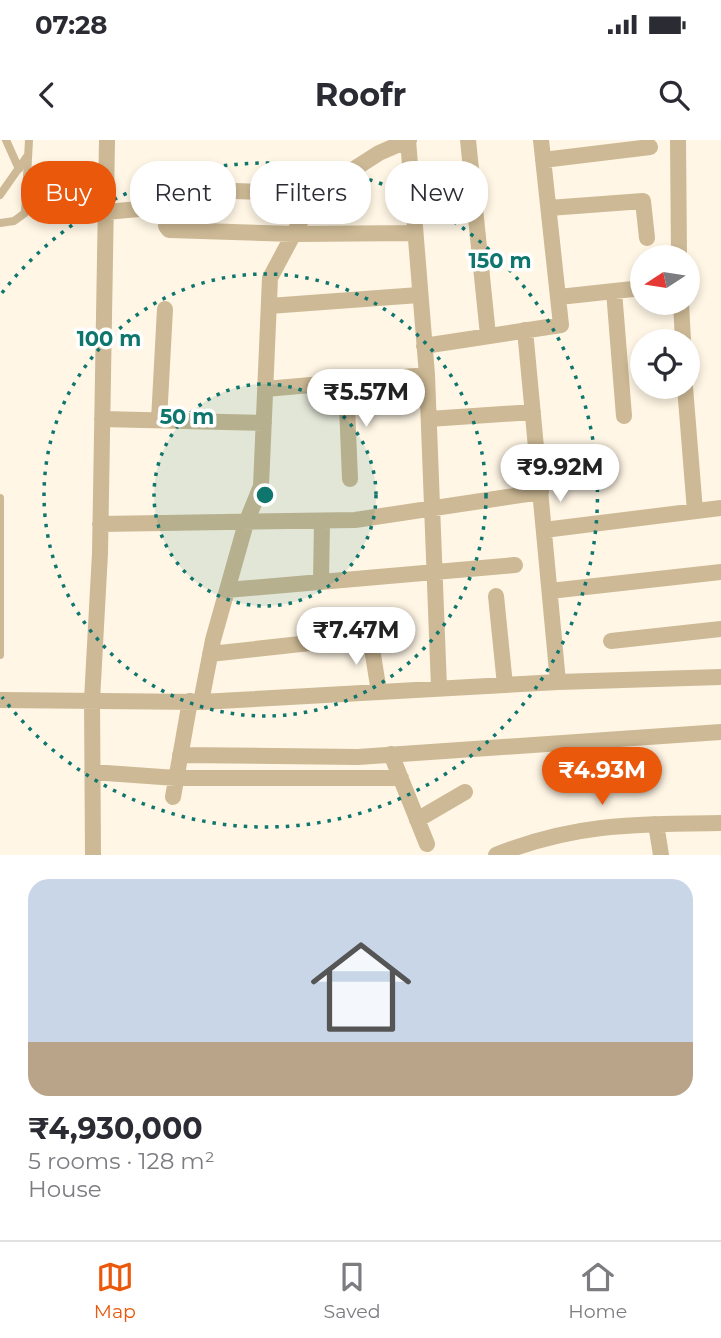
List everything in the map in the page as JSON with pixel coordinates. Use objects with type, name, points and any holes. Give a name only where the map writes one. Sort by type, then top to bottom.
[{"type":"street","points":[[107,140],[107,161]]},
{"type":"street","points":[[359,161],[379,146],[409,140],[418,295],[427,375],[439,688]]},
{"type":"street","points":[[468,140],[488,335]]},
{"type":"street","points":[[424,346],[561,325],[541,140]]},
{"type":"street","points":[[678,140],[679,245]]},
{"type":"street","points":[[543,160],[650,147]]},
{"type":"street","points":[[549,208],[643,201],[647,238]]},
{"type":"street","points":[[93,855],[92,700],[100,524],[106,224]]},
{"type":"street","points":[[167,224],[167,229],[295,234],[414,233]]},
{"type":"street","points":[[173,797],[180,755],[246,523],[261,486],[270,278],[300,224]]},
{"type":"street","points":[[559,297],[630,289]]},
{"type":"street","points":[[614,291],[624,416]]},
{"type":"street","points":[[269,306],[418,295]]},
{"type":"street","points":[[159,420],[165,309]]},
{"type":"street","points":[[525,330],[558,682]]},
{"type":"street","points":[[265,389],[427,375]]},
{"type":"street","points":[[346,381],[350,479]]},
{"type":"street","points":[[686,399],[695,512]]},
{"type":"street","points":[[429,419],[533,412]]},
{"type":"street","points":[[102,419],[264,422]]},
{"type":"street","points":[[100,524],[322,522],[433,510],[541,492]]},
{"type":"street","points":[[544,530],[721,508]]},
{"type":"street","points":[[321,582],[322,522]]},
{"type":"street","points":[[227,590],[514,565]]},
{"type":"street","points":[[550,591],[721,572]]},
{"type":"street","points":[[496,596],[505,685]]},
{"type":"street","points":[[611,641],[721,629]]},
{"type":"street","points":[[210,654],[401,633]]},
{"type":"street","points":[[370,636],[379,692]]},
{"type":"street","points":[[0,700],[196,701],[558,682],[721,677]]},
{"type":"street","points":[[180,755],[298,758],[721,732]]},
{"type":"street","points":[[391,754],[427,844]]},
{"type":"street","points":[[92,772],[176,778],[401,778]]},
{"type":"street","points":[[417,820],[465,792]]},
{"type":"street","points":[[496,855],[530,842],[598,826],[721,823]]},
{"type":"street","points":[[656,824],[661,855]]},
{"type":"lane","points":[[6,140],[19,169]]},
{"type":"lane","points":[[0,223],[14,221],[25,213],[29,140]]},
{"type":"lane","points":[[0,195],[29,155]]},
{"type":"lane","points":[[0,498],[0,655]]}]
